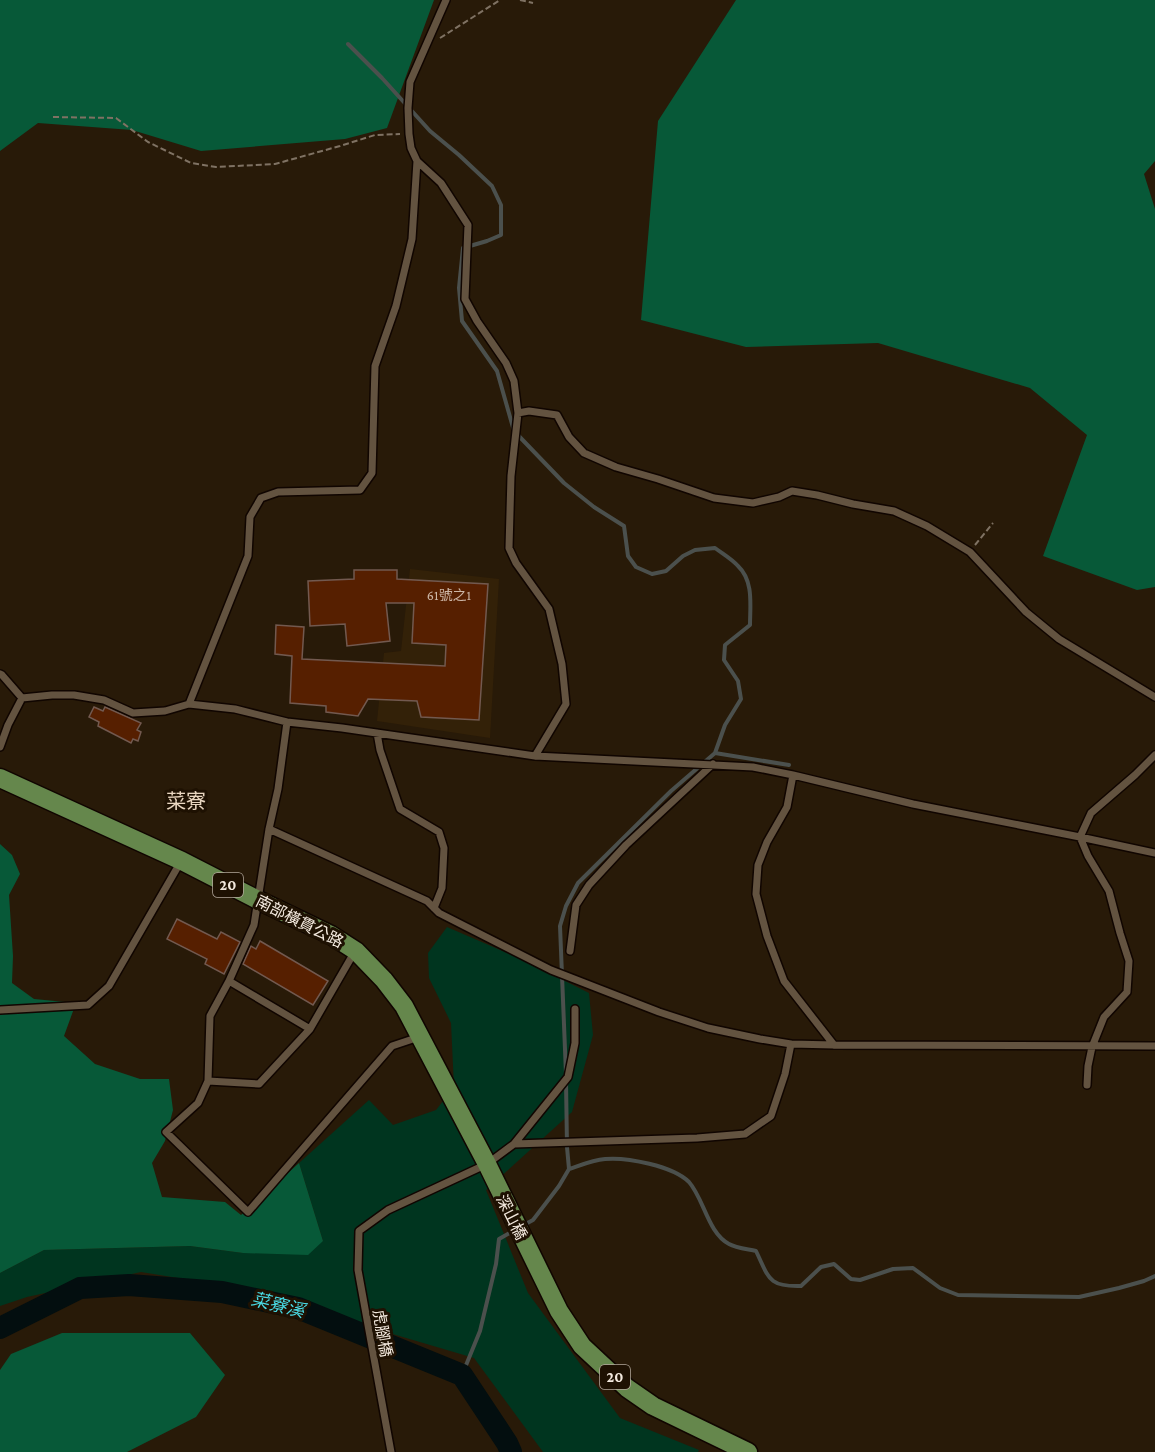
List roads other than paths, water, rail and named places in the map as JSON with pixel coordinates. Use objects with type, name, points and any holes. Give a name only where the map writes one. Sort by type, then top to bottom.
[{"type":"main road","name":"南部橫貫公路","points":[[0,778],[182,861],[331,935],[356,951],[384,980],[404,1006],[490,1172]]},
{"type":"main road","name":"深山橋","points":[[490,1172],[559,1311],[582,1346],[627,1388],[653,1406],[748,1452]]},
{"type":"lane","points":[[446,0],[410,82],[409,134],[411,148],[417,161],[441,183],[468,225],[465,299],[506,363],[514,381],[518,413],[511,476],[509,548],[516,563],[549,609],[562,664],[566,704],[535,756]]},
{"type":"lane","points":[[189,704],[248,556],[250,517],[261,498],[278,492],[360,490],[372,473],[375,366],[396,306],[412,239],[417,161]]},
{"type":"lane","points":[[518,413],[535,412],[557,415],[569,437],[584,453],[616,467],[714,498],[753,503],[779,497],[792,491],[894,511],[927,526],[970,552],[1026,612],[1059,639],[1155,697]]},
{"type":"lane","points":[[0,674],[22,698]]},
{"type":"lane","points":[[22,698],[74,695],[104,700],[133,713],[165,711],[189,704],[235,709],[287,722],[535,756],[753,767],[913,804],[1155,853]]},
{"type":"lane","points":[[0,747],[22,698]]},
{"type":"lane","points":[[287,722],[278,789],[269,829],[254,926],[210,1016],[208,1081],[198,1103],[166,1132],[248,1212],[392,1046],[420,1037]]},
{"type":"lane","points":[[377,733],[380,750],[400,809],[439,832],[444,848],[442,888],[434,908]]},
{"type":"lane","points":[[1087,1085],[1092,1047],[1104,1017],[1127,992],[1129,961],[1109,891],[1088,856],[1080,837],[1091,813],[1155,755]]},
{"type":"lane","points":[[570,951],[576,905],[589,885],[626,844],[713,764]]},
{"type":"lane","points":[[793,775],[787,807],[767,842],[758,865],[756,894],[767,936],[784,981],[834,1045]]},
{"type":"lane","points":[[269,829],[427,901],[439,913],[550,970],[659,1012],[708,1028],[791,1044],[1155,1046]]},
{"type":"lane","points":[[0,1010],[88,1005],[109,986],[182,861]]},
{"type":"lane","points":[[208,1081],[259,1084],[310,1029],[356,951]]},
{"type":"lane","points":[[228,981],[310,1029]]},
{"type":"lane","points":[[490,1172],[568,1077],[575,1043],[575,1008]]},
{"type":"lane","points":[[514,1144],[697,1138],[745,1134],[771,1116],[785,1074],[791,1044]]},
{"type":"lane","name":"虎腳橋","points":[[391,1452],[358,1270],[359,1231],[388,1210],[490,1172]]},
{"type":"waterway","points":[[348,44],[430,131],[492,186],[501,205],[501,235],[463,248],[459,288],[462,321],[497,371],[514,431],[564,483],[594,507],[624,526],[628,556],[636,567],[652,574],[666,571],[683,556],[695,550],[715,548],[738,566],[749,586],[750,625],[725,645],[724,660],[738,681],[741,699],[725,725],[715,753],[671,791],[578,883],[566,906],[560,926],[566,1074]]},
{"type":"waterway","points":[[715,753],[789,765]]},
{"type":"waterway","points":[[522,1226],[533,1220],[569,1169],[566,1081]]},
{"type":"waterway","points":[[569,1169],[596,1160],[614,1159],[637,1161],[661,1167],[682,1176],[694,1189],[711,1224],[722,1239],[729,1244],[756,1251],[767,1274],[782,1285],[801,1286],[821,1267],[834,1264],[851,1279],[860,1280],[893,1269],[913,1268],[940,1288],[958,1295],[1079,1297],[1119,1288],[1155,1276]]},
{"type":"waterway","points":[[462,1375],[480,1331],[496,1264],[499,1239],[513,1231]]},
{"type":"waterway","name":"菜竂溪","points":[[0,1328],[80,1288],[129,1285],[222,1292],[298,1308],[462,1375],[511,1452]]},
{"type":"district","name":"菜寮","points":[[186,801]]}]
